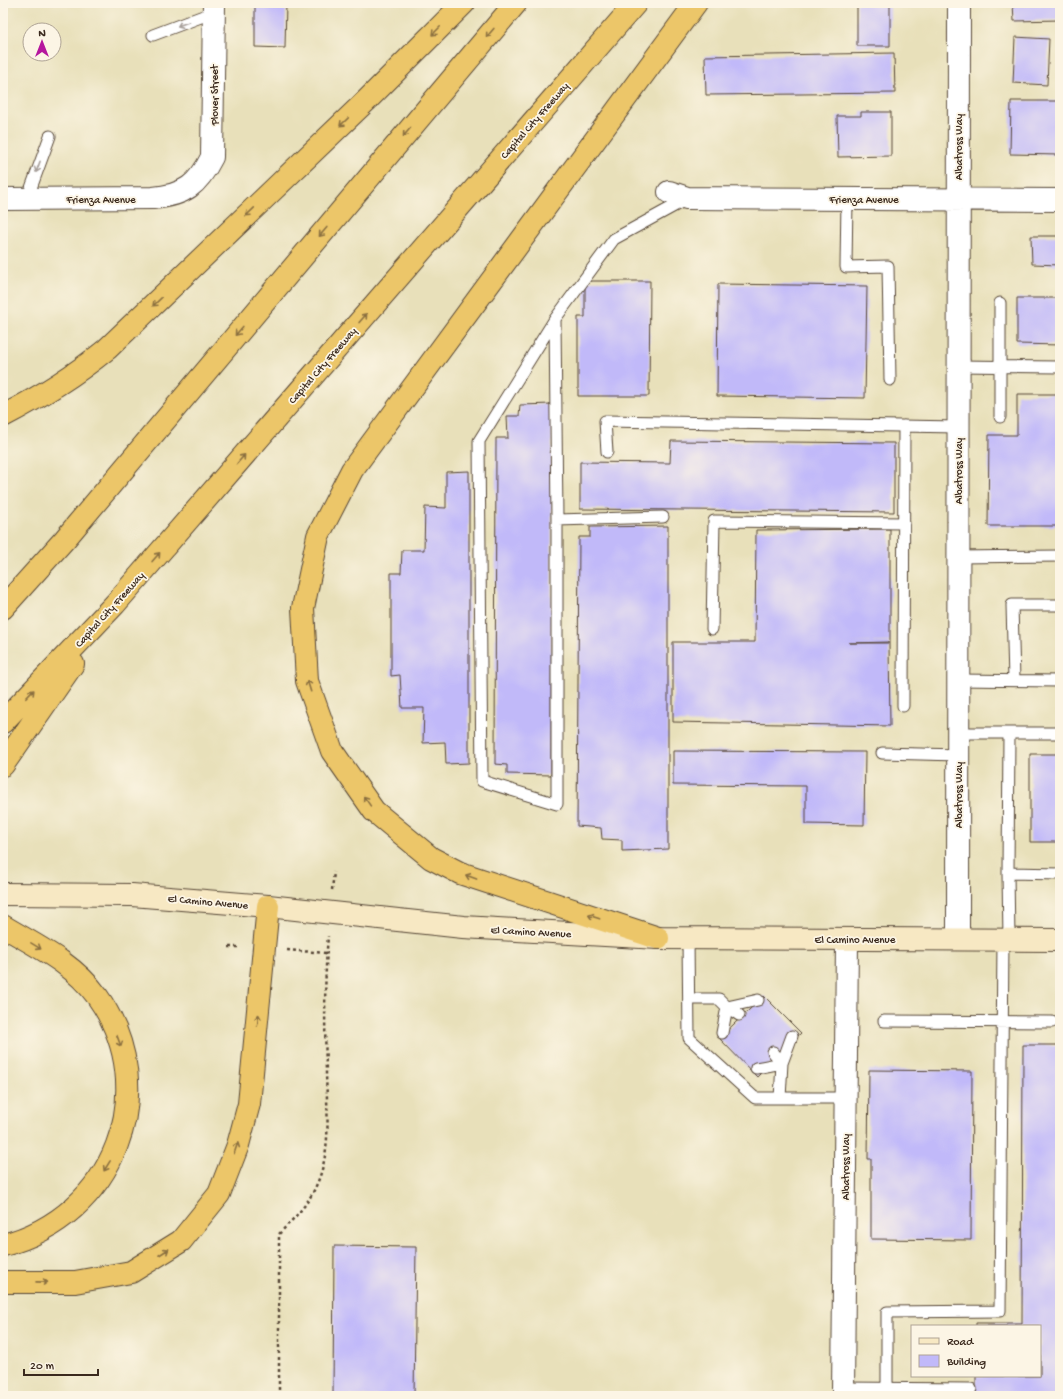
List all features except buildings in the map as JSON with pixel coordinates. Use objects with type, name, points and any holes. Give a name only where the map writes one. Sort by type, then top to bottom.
[{"type":"highway","points":[[3,416],[51,389],[83,368],[107,349],[366,100],[464,3]]},
{"type":"highway","points":[[3,608],[65,539],[516,3]]},
{"type":"highway","name":"Capital City Freeway","points":[[3,722],[115,604],[636,3]]},
{"type":"highway","points":[[658,938],[460,873],[431,858],[374,811],[332,751],[324,730],[307,681],[303,608],[318,536],[352,470],[696,3]]},
{"type":"highway","points":[[3,765],[115,604]]},
{"type":"highway","points":[[3,1282],[75,1282],[131,1272],[181,1241],[219,1194],[238,1144],[249,1104],[268,906]]},
{"type":"highway","points":[[3,926],[63,962],[81,977],[96,995],[109,1015],[122,1048],[127,1070],[128,1094],[123,1129],[110,1162],[91,1192],[65,1216],[34,1234],[3,1245]]},
{"type":"main road","name":"El Camino Avenue","points":[[3,894],[132,895],[268,906],[463,927],[658,938],[1060,940]]},
{"type":"street","name":"Albatross Way","points":[[958,939],[959,3]]},
{"type":"street","name":"Plover Street","points":[[196,183],[212,157],[214,8]]},
{"type":"street","name":"Frienza Avenue","points":[[3,199],[168,197],[183,192],[196,183]]},
{"type":"street","name":"Frienza Avenue","points":[[678,195],[847,199],[1060,200]]},
{"type":"street","name":"Albatross Way","points":[[844,1392],[847,939]]},
{"type":"lane","points":[[153,35],[214,8]]},
{"type":"lane","points":[[27,199],[50,136]]},
{"type":"lane","points":[[554,319],[557,520],[557,804],[482,781],[479,441],[554,319],[614,238],[678,195]]},
{"type":"lane","points":[[847,199],[846,267],[888,266],[890,380]]},
{"type":"lane","points":[[1000,303],[1000,417]]},
{"type":"lane","points":[[958,366],[1060,367]]},
{"type":"lane","points":[[607,452],[605,421],[958,427]]},
{"type":"lane","points":[[903,706],[904,426]]},
{"type":"lane","points":[[557,520],[663,516]]},
{"type":"lane","points":[[712,629],[714,521],[904,523]]},
{"type":"lane","points":[[958,557],[1060,556]]},
{"type":"lane","points":[[1014,680],[1012,605],[1060,606]]},
{"type":"lane","points":[[958,680],[1060,681]]},
{"type":"lane","points":[[958,733],[1060,733]]},
{"type":"lane","points":[[888,1389],[888,1312],[1000,1311],[1002,1022],[1008,874],[1009,733]]},
{"type":"lane","points":[[882,753],[958,755]]},
{"type":"lane","points":[[1008,874],[1060,874]]},
{"type":"lane","points":[[688,938],[689,1038],[755,1098],[846,1098]]},
{"type":"lane","points":[[689,999],[719,999],[727,1007],[739,1015]]},
{"type":"lane","points":[[727,1007],[758,1000]]},
{"type":"lane","points":[[722,1032],[727,1007]]},
{"type":"lane","points":[[884,1021],[1052,1022]]},
{"type":"lane","points":[[780,1098],[782,1063],[792,1036]]},
{"type":"lane","points":[[773,1052],[782,1063]]},
{"type":"lane","points":[[756,1068],[782,1063]]},
{"type":"lane","points":[[844,1392],[888,1389],[971,1389]]},
{"type":"path","points":[[279,1396],[279,1234],[302,1209],[316,1187],[324,1162],[327,1142],[324,1001],[334,872]]}]
